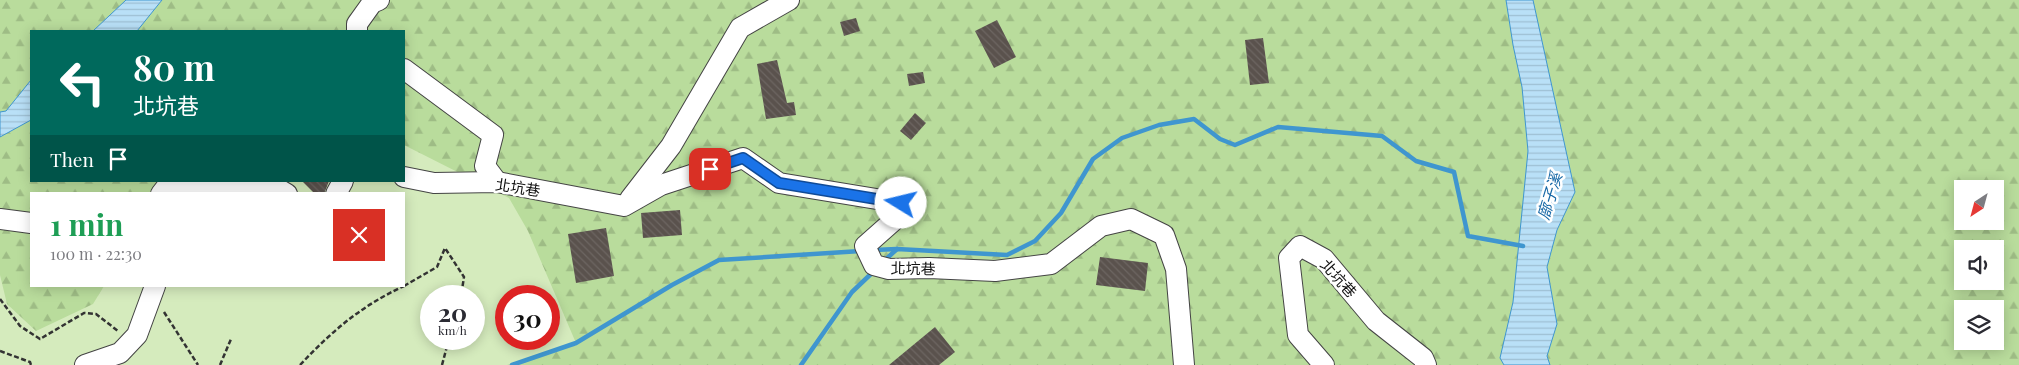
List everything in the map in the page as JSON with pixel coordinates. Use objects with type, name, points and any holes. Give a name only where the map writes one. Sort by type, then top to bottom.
[{"type":"street","points":[[357,30],[356,24],[372,3],[379,0]]},
{"type":"street","points":[[624,206],[671,146],[740,28],[789,0]]},
{"type":"street","points":[[405,70],[493,135],[486,166],[497,182]]},
{"type":"street","name":"北坑巷","points":[[405,177],[434,183],[497,182],[624,206],[660,185],[743,158],[779,183],[901,203],[900,215],[868,253],[874,265],[889,269],[928,268],[995,271],[1051,264],[1101,226],[1131,219],[1164,235],[1176,269],[1184,365]]},
{"type":"street","points":[[163,192],[168,185],[198,184],[244,187],[272,185],[284,192]]},
{"type":"street","points":[[0,219],[30,223]]},
{"type":"street","name":"北坑巷","points":[[1324,365],[1298,335],[1289,258],[1300,246],[1324,259],[1376,321],[1423,358],[1426,365]]},
{"type":"street","points":[[85,365],[120,353],[137,335],[153,289]]},
{"type":"path","points":[[405,285],[437,267],[445,248],[464,278],[463,285]]},
{"type":"path","points":[[300,365],[330,333],[374,300],[402,287]]},
{"type":"path","points":[[153,289],[198,365]]},
{"type":"path","points":[[0,299],[20,326],[40,339],[84,313],[96,314],[132,340]]},
{"type":"path","points":[[220,365],[231,340]]},
{"type":"path","points":[[442,365],[446,350]]},
{"type":"path","points":[[0,352],[30,362],[32,365]]},
{"type":"green space","points":[[0,0],[2019,0],[2019,365],[0,365]]},
{"type":"green space","points":[[405,146],[509,198],[528,231],[551,285],[495,285],[495,350],[554,350],[507,365],[0,365],[0,275],[7,304],[36,331],[93,304],[103,287],[405,287],[405,192],[171,192],[221,182],[405,182]]},
{"type":"green space","points":[[560,306],[576,343],[560,348]]},
{"type":"water","points":[[126,0],[162,0],[138,30],[94,30]]},
{"type":"water","name":"廍子溪","points":[[1506,0],[1533,0],[1575,192],[1557,230],[1547,267],[1557,324],[1547,356],[1550,365],[1504,365],[1500,358],[1513,302],[1528,151],[1522,87]]},
{"type":"water","points":[[30,81],[30,121],[0,137],[0,112],[6,111]]},
{"type":"building","points":[[856,18],[860,31],[844,36],[840,22]]},
{"type":"building","points":[[997,20],[1016,57],[994,68],[975,31]]},
{"type":"building","points":[[1263,38],[1269,83],[1250,85],[1245,40]]},
{"type":"building","points":[[777,60],[787,103],[794,102],[796,115],[766,119],[757,64]]},
{"type":"building","points":[[923,72],[925,83],[909,86],[907,74]]},
{"type":"building","points":[[915,113],[926,123],[911,140],[900,131]]},
{"type":"building","points":[[303,182],[329,182],[325,192],[313,192]]},
{"type":"building","points":[[680,210],[682,235],[643,238],[641,213]]},
{"type":"building","points":[[606,228],[614,276],[576,283],[568,234]]},
{"type":"building","points":[[1100,257],[1148,263],[1145,291],[1096,285]]},
{"type":"building","points":[[935,327],[955,352],[939,365],[889,365]]},
{"type":"waterway","points":[[874,250],[897,249],[1007,255],[1035,241],[1061,213],[1093,159],[1122,138],[1159,125],[1194,119],[1220,139],[1235,145],[1278,127],[1382,136],[1416,161],[1454,172],[1468,236],[1523,246]]},
{"type":"waterway","points":[[884,261],[897,249]]},
{"type":"waterway","points":[[512,365],[576,343],[672,285],[719,260],[861,251]]},
{"type":"waterway","points":[[801,365],[852,292],[873,272]]},
{"type":"route","points":[[710,169],[743,158],[779,183],[901,203]]}]
